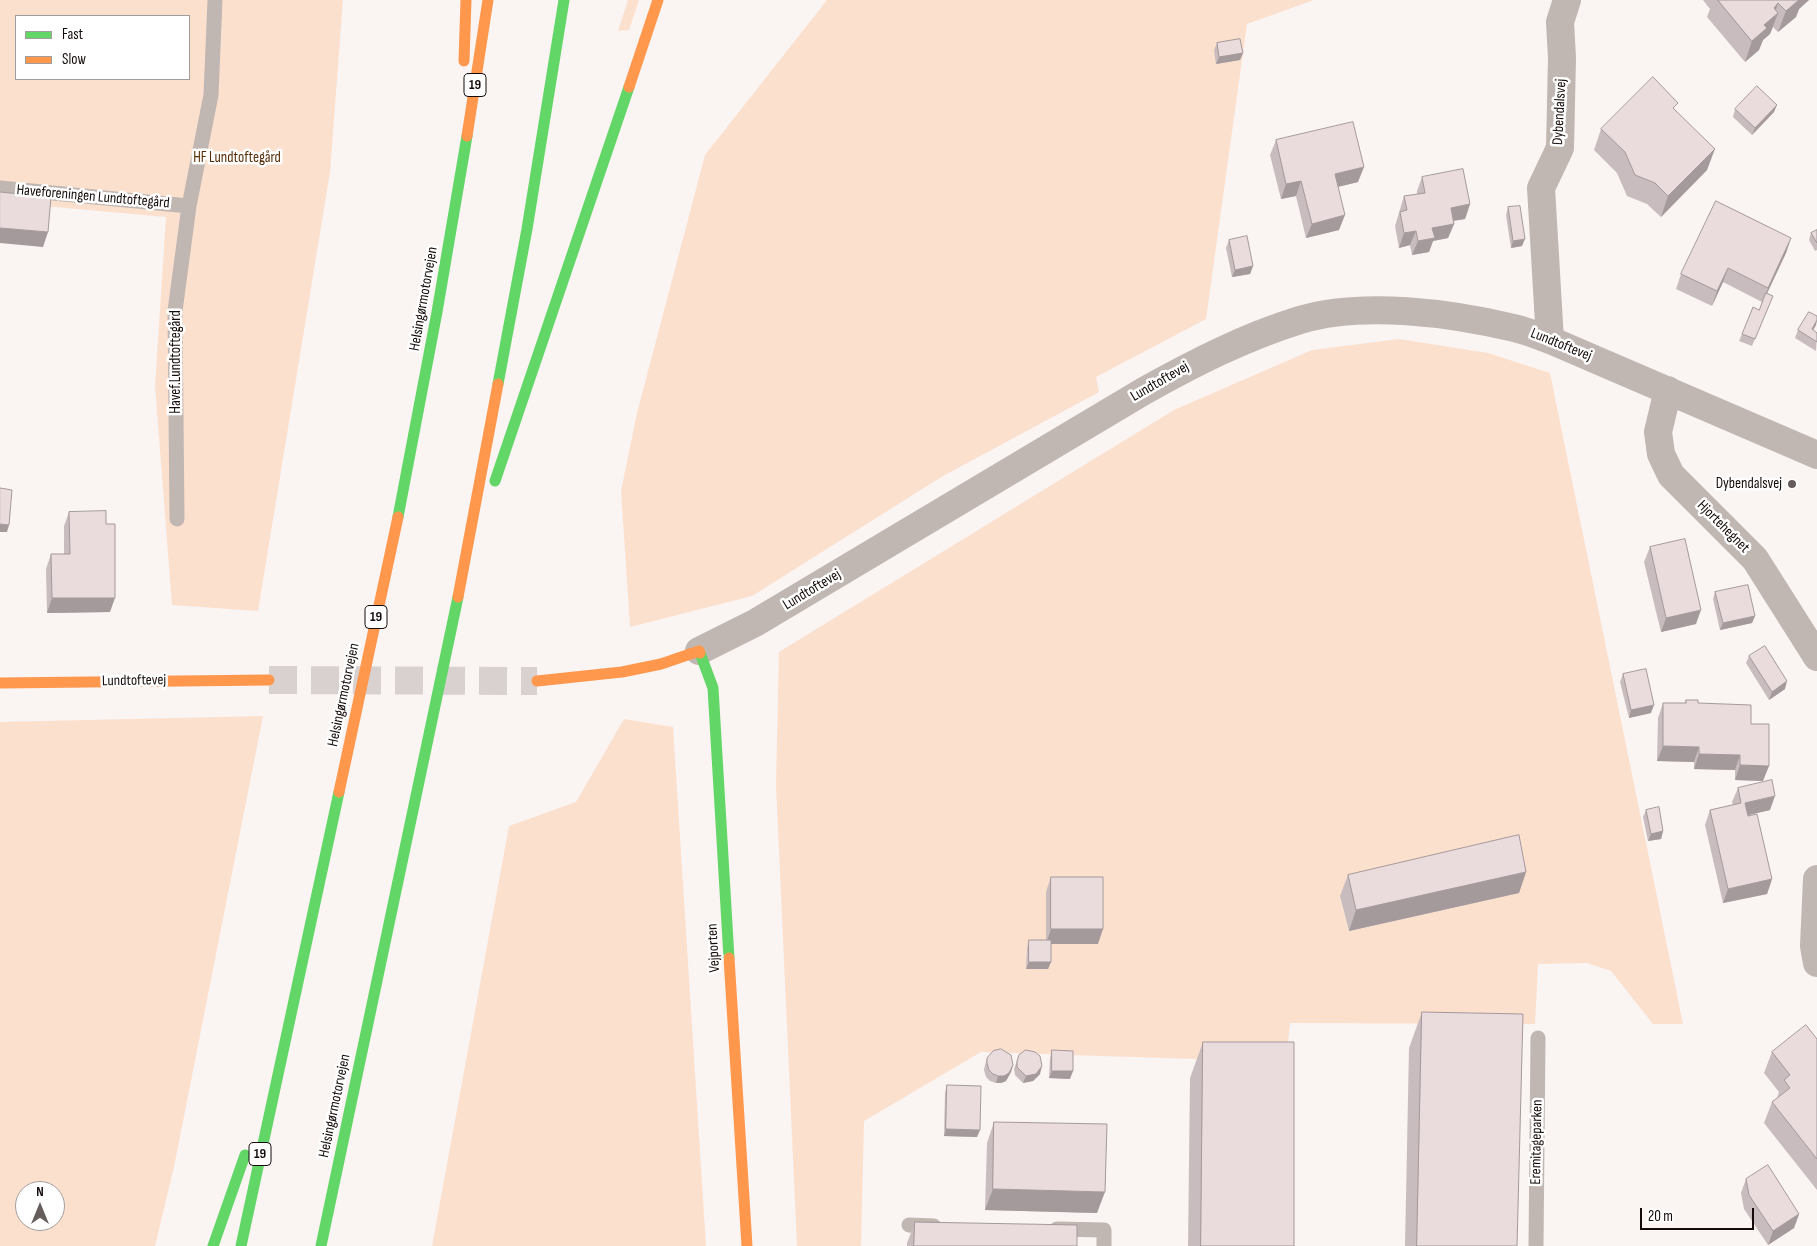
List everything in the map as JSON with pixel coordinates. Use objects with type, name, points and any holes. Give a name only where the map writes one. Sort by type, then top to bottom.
[{"type":"main road","points":[[463,169],[466,0]]},
{"type":"main road","name":"Helsingørmotorvejen","points":[[241,1246],[279,1062],[351,738],[414,434],[463,169],[488,0]]},
{"type":"main road","name":"Helsingørmotorvejen","points":[[321,1246],[464,570],[527,229],[564,0]]},
{"type":"main road","points":[[464,570],[658,0]]},
{"type":"main road","name":"Lundtoftevej","points":[[537,681],[622,672],[660,664],[699,651]]},
{"type":"main road","name":"Vejporten","points":[[699,651],[713,688],[747,1246]]},
{"type":"main road","name":"Lundtoftevej","points":[[0,683],[269,680]]},
{"type":"main road","points":[[256,1126],[279,1062]]},
{"type":"main road","points":[[213,1246],[249,1145]]},
{"type":"street","name":"Dybendalsvej","points":[[1550,340],[1541,188],[1560,148],[1562,58],[1560,22],[1567,0]]},
{"type":"street","name":"Lundtoftevej","points":[[699,651],[755,623],[1198,360],[1301,320],[1348,312],[1394,310],[1440,315],[1516,328],[1550,340],[1817,455]]},
{"type":"street","name":"Hjortehegnet","points":[[1668,390],[1658,432],[1661,454],[1671,475],[1756,559],[1817,657]]},
{"type":"street","points":[[1817,879],[1814,946],[1817,963]]},
{"type":"lane","name":"Haveforeningen Lundtoftegård","points":[[0,188],[189,206],[210,95],[215,0]]},
{"type":"lane","name":"Havef.Lundtoftegård","points":[[177,519],[175,311],[189,206]]},
{"type":"lane","name":"Eremitageparken","points":[[1536,1246],[1538,1038]]},
{"type":"lane","points":[[909,1225],[948,1226]]},
{"type":"lane","points":[[1046,1228],[1104,1230],[1104,1246]]},
{"type":"green space","name":"HF Lundtoftegård","points":[[0,0],[343,0],[330,172],[258,611],[172,605],[155,386],[166,217],[0,202]]},
{"type":"green space","points":[[628,0],[639,0],[629,30],[618,31]]},
{"type":"green space","points":[[827,0],[1314,0],[1247,24],[1206,319],[1096,377],[1099,392],[943,476],[752,596],[630,627],[621,491],[637,413],[705,155]]},
{"type":"green space","points":[[1399,339],[1488,353],[1550,373],[1683,1024],[1653,1024],[1611,971],[1587,963],[1538,964],[1535,1024],[1290,1023],[1286,1062],[981,1052],[864,1121],[861,1246],[797,1246],[776,785],[779,652],[1174,410],[1312,350]],"holes":[[[1511,857],[1519,893],[1349,931],[1340,896]]]},
{"type":"green space","points":[[263,716],[174,1167],[155,1246],[0,1246],[0,722]]},
{"type":"green space","points":[[624,719],[673,727],[706,1246],[432,1246],[509,826],[576,802]]},
{"type":"building","points":[[1718,0],[1799,0],[1786,11],[1778,3],[1774,8],[1778,13],[1764,25],[1767,28],[1752,41]]},
{"type":"building","points":[[1240,39],[1243,53],[1219,57],[1217,43]]},
{"type":"building","points":[[1653,77],[1678,103],[1673,108],[1715,149],[1668,196],[1655,183],[1635,175],[1625,152],[1601,129]]},
{"type":"building","points":[[1757,86],[1777,105],[1755,128],[1735,109]]},
{"type":"building","points":[[1353,122],[1364,167],[1335,174],[1345,215],[1312,224],[1301,181],[1286,184],[1276,140]]},
{"type":"building","points":[[1463,169],[1470,204],[1451,208],[1454,224],[1432,228],[1435,238],[1418,241],[1416,231],[1404,233],[1400,212],[1407,210],[1404,196],[1425,193],[1422,177]]},
{"type":"building","points":[[0,192],[51,197],[48,232],[0,228]]},
{"type":"building","points":[[1716,201],[1791,238],[1768,288],[1728,268],[1717,291],[1681,274]]},
{"type":"building","points":[[1520,206],[1525,239],[1513,241],[1508,207]]},
{"type":"building","points":[[1817,230],[1817,243],[1811,233]]},
{"type":"building","points":[[1247,236],[1253,266],[1235,270],[1229,240]]},
{"type":"building","points":[[1766,293],[1773,296],[1755,339],[1742,334],[1753,307],[1759,310]]},
{"type":"building","points":[[1809,312],[1817,316],[1812,329],[1817,333],[1817,342],[1798,330]]},
{"type":"building","points":[[0,488],[12,490],[9,525],[0,524]]},
{"type":"building","points":[[106,511],[106,524],[115,524],[115,598],[52,598],[51,554],[70,554],[69,512]]},
{"type":"building","points":[[1685,539],[1701,610],[1666,618],[1650,547]]},
{"type":"building","points":[[1748,585],[1755,616],[1723,623],[1715,592]]},
{"type":"building","points":[[1765,646],[1787,681],[1772,692],[1749,656]]},
{"type":"building","points":[[1646,669],[1654,705],[1631,710],[1623,674]]},
{"type":"building","points":[[1686,700],[1698,700],[1698,703],[1751,705],[1751,724],[1769,724],[1769,766],[1740,765],[1740,755],[1699,754],[1699,747],[1663,746],[1663,703],[1686,703]]},
{"type":"building","points":[[1772,780],[1775,796],[1745,803],[1748,816],[1757,814],[1772,879],[1728,889],[1710,810],[1741,803],[1738,788]]},
{"type":"building","points":[[1659,807],[1663,831],[1651,834],[1646,810]]},
{"type":"building","points":[[1519,835],[1526,872],[1356,910],[1348,875]]},
{"type":"building","points":[[1051,877],[1103,877],[1103,929],[1051,929]]},
{"type":"building","points":[[1029,940],[1051,940],[1051,962],[1029,962]]},
{"type":"building","points":[[1422,1012],[1523,1014],[1517,1246],[1417,1246]]},
{"type":"building","points":[[1806,1025],[1817,1039],[1817,1159],[1772,1102],[1790,1088],[1784,1080],[1790,1075],[1772,1052]]},
{"type":"building","points":[[1203,1042],[1294,1042],[1294,1246],[1201,1246]]},
{"type":"building","points":[[1001,1049],[1011,1055],[1013,1065],[1009,1073],[1004,1076],[998,1076],[989,1070],[987,1058],[993,1051]]},
{"type":"building","points":[[1026,1050],[1035,1052],[1040,1056],[1042,1066],[1036,1074],[1026,1076],[1017,1067],[1017,1061],[1019,1055]]},
{"type":"building","points":[[1052,1050],[1073,1051],[1073,1071],[1052,1071]]},
{"type":"building","points":[[947,1085],[981,1086],[980,1130],[946,1129]]},
{"type":"building","points":[[994,1122],[1107,1124],[1105,1192],[993,1189]]},
{"type":"building","points":[[1768,1165],[1799,1214],[1773,1231],[1749,1195],[1746,1179]]},
{"type":"building","points":[[915,1222],[1077,1225],[1077,1246],[914,1246]]},
{"type":"tunnel","points":[[269,680],[537,681]]},
{"type":"traffic: fast","points":[[498,384],[527,229],[564,0]]},
{"type":"traffic: fast","points":[[495,481],[629,87]]},
{"type":"traffic: fast","points":[[398,517],[437,312],[467,136]]},
{"type":"traffic: fast","points":[[321,1246],[458,597]]},
{"type":"traffic: fast","points":[[700,653],[713,688],[729,958]]},
{"type":"traffic: fast","points":[[241,1246],[339,792]]},
{"type":"traffic: fast","points":[[213,1246],[245,1155]]},
{"type":"traffic: slow","points":[[464,61],[466,0]]},
{"type":"traffic: slow","points":[[467,136],[488,0]]},
{"type":"traffic: slow","points":[[629,87],[658,0]]},
{"type":"traffic: slow","points":[[458,597],[498,384]]},
{"type":"traffic: slow","points":[[339,792],[398,517]]},
{"type":"traffic: slow","points":[[537,681],[622,672],[661,664],[699,651],[700,653]]},
{"type":"traffic: slow","points":[[0,683],[269,680]]},
{"type":"traffic: slow","points":[[729,958],[747,1246]]},
{"type":"place","name":"Dybendalsvej","points":[[1792,484]]}]
